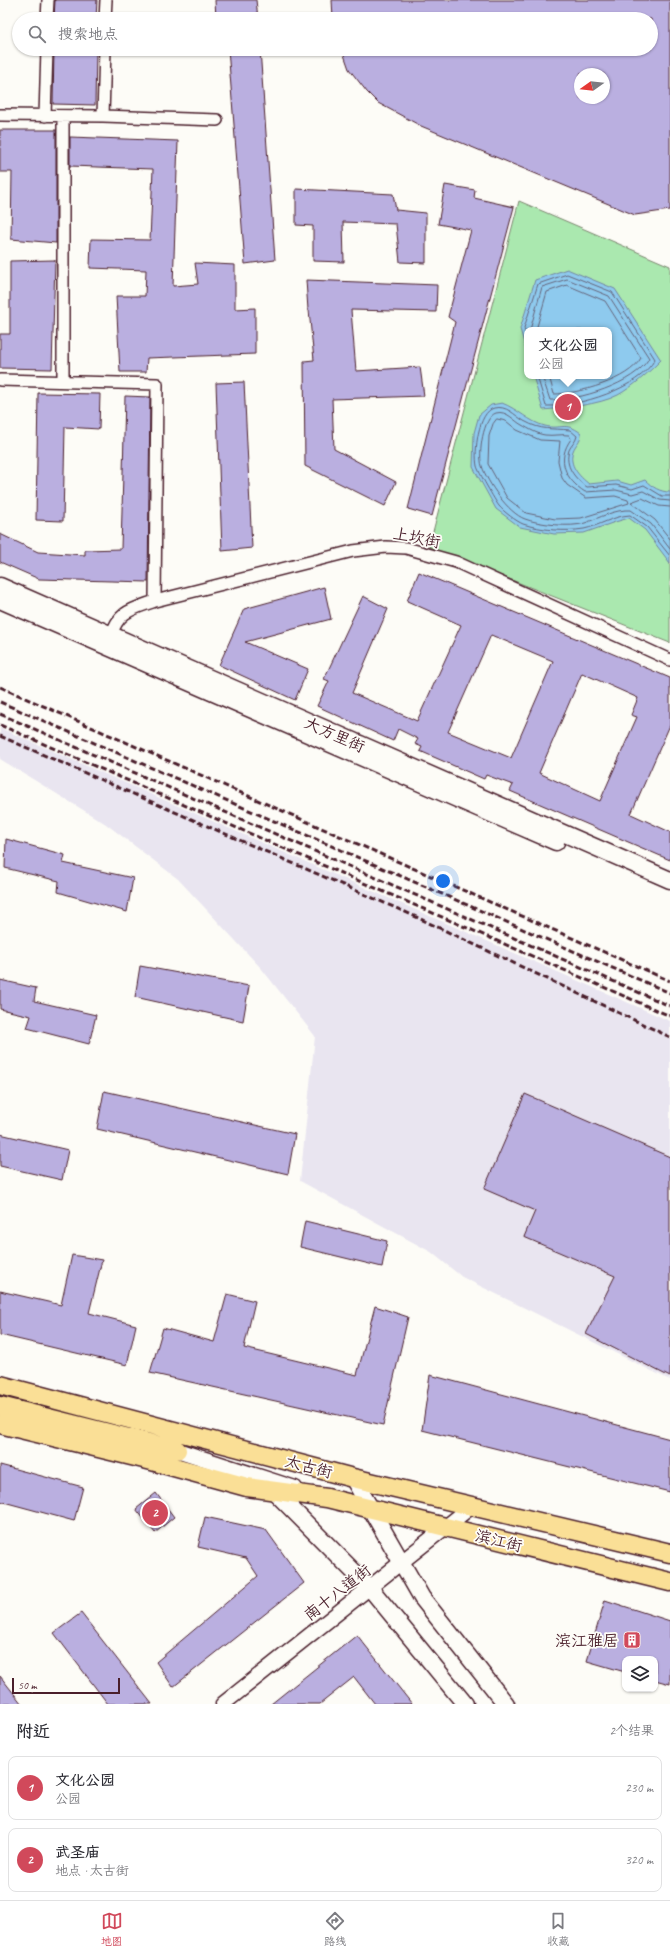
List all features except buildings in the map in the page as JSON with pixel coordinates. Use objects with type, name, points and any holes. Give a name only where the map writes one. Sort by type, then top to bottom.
[{"type":"main road","name":"大方里街","points":[[0,586],[110,636],[670,880]]},
{"type":"main road","name":"大方里街","points":[[0,600],[670,892]]},
{"type":"main road","name":"太古街","points":[[0,1385],[353,1478],[422,1598],[506,1704]]},
{"type":"main road","name":"太古街","points":[[0,1406],[177,1450]]},
{"type":"main road","name":"太古街","points":[[0,1424],[152,1461],[247,1488],[327,1498]]},
{"type":"main road","name":"滨江街","points":[[353,1478],[670,1553]]},
{"type":"main road","name":"太古街","points":[[274,1491],[370,1588],[465,1704]]},
{"type":"main road","name":"滨江街","points":[[327,1498],[670,1582]]},
{"type":"street","points":[[47,12],[48,0]]},
{"type":"street","points":[[105,12],[106,0]]},
{"type":"street","points":[[45,116],[47,56]]},
{"type":"street","points":[[103,116],[105,56]]},
{"type":"street","points":[[0,116],[103,116],[217,120]]},
{"type":"street","points":[[63,117],[63,381]]},
{"type":"street","points":[[0,380],[157,384],[155,601]]},
{"type":"street","name":"上坎街","points":[[110,636],[114,623],[129,610],[155,601],[353,551],[386,546],[406,548],[456,562],[670,660]]},
{"type":"street","name":"太古街","points":[[177,1450],[327,1498]]},
{"type":"street","name":"南十八道街","points":[[224,1704],[472,1506]]},
{"type":"shaded area","points":[[0,728],[670,1021],[670,1380],[462,1277],[431,1252],[300,1181],[315,1036],[261,968],[178,879],[106,824],[0,759]]},
{"type":"green space","points":[[519,201],[670,266],[670,643],[429,547]]},
{"type":"water","points":[[567,269],[615,289],[661,360],[635,383],[618,395],[581,406],[543,410],[534,379],[612,379],[612,327],[524,327],[524,343],[520,329],[535,280]]},
{"type":"water","points":[[502,403],[539,424],[550,427],[571,427],[581,433],[579,441],[573,451],[572,461],[575,470],[589,484],[617,481],[631,485],[645,480],[656,489],[670,492],[670,563],[645,530],[629,518],[584,533],[554,534],[520,527],[496,509],[473,467],[474,433],[479,415],[491,405]]},
{"type":"railway","points":[[0,687],[670,981]]},
{"type":"railway","points":[[0,702],[670,993]]},
{"type":"railway","points":[[0,714],[670,1006]]},
{"type":"railway","points":[[0,725],[670,1016]]},
{"type":"railway","points":[[0,736],[412,915],[670,1037]]},
{"type":"place","name":"文化公园","points":[[568,407]]},
{"type":"place","name":"武圣庙","points":[[155,1513]]},
{"type":"place","name":"滨江雅居","points":[[632,1640]]}]
